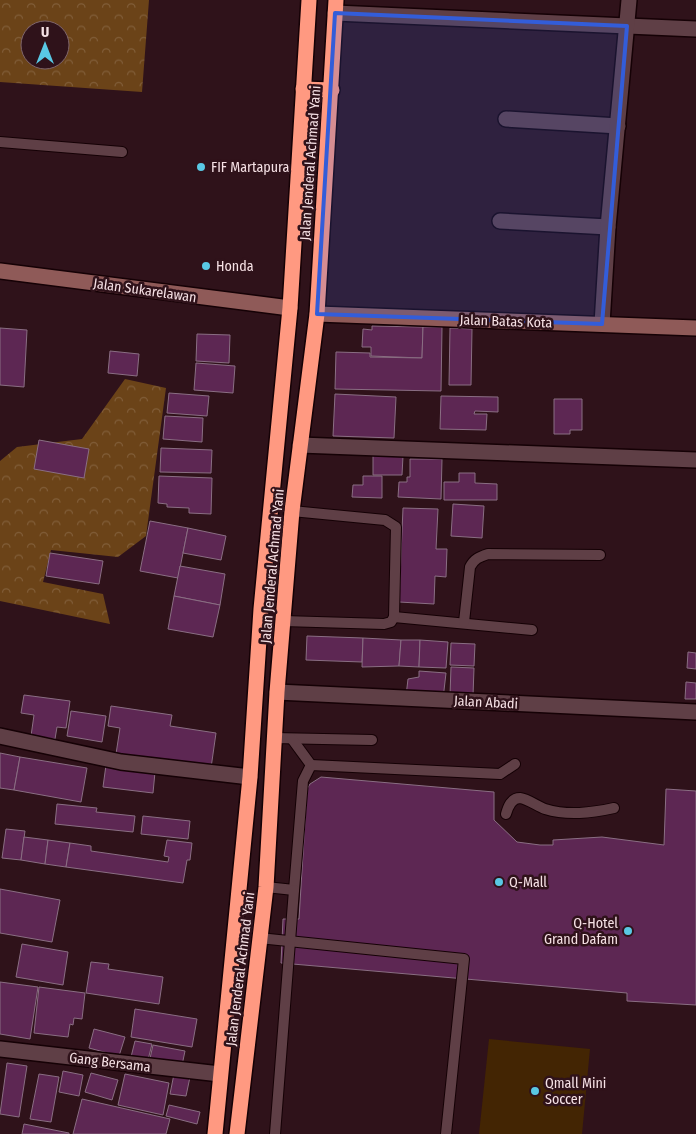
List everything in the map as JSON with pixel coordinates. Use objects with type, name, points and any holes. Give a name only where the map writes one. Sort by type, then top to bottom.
[{"type":"highway","name":"Jalan Jenderal Achmad Yani","points":[[214,1134],[250,777],[261,609],[290,308],[309,0]]},
{"type":"highway","name":"Jalan Jenderal Achmad Yani","points":[[237,1134],[266,887],[276,692],[292,511],[317,314],[332,90],[335,6]]},
{"type":"highway","points":[[303,89],[332,90]]},
{"type":"street","points":[[602,324],[608,227],[629,0]]},
{"type":"street","points":[[335,6],[696,29]]},
{"type":"street","points":[[506,119],[618,126]]},
{"type":"street","points":[[500,221],[608,227]]},
{"type":"street","name":"Jalan Sukarelawan","points":[[0,271],[290,308]]},
{"type":"street","name":"Jalan Batas Kota","points":[[317,314],[696,328]]},
{"type":"street","points":[[300,445],[696,460]]},
{"type":"street","name":"Jalan Abadi","points":[[276,692],[696,712]]},
{"type":"street","points":[[0,736],[121,762],[250,777]]},
{"type":"street","name":"Gang Bersama","points":[[0,1049],[220,1074]]},
{"type":"lane","points":[[0,142],[122,152]]},
{"type":"lane","points":[[283,621],[384,624],[392,622],[394,617],[396,527],[393,523],[385,520],[292,511]]},
{"type":"lane","points":[[464,622],[470,568],[473,561],[480,556],[488,554],[600,555]]},
{"type":"lane","points":[[394,617],[464,622],[532,630]]},
{"type":"lane","points":[[274,738],[372,740]]},
{"type":"lane","points":[[292,739],[311,764],[500,774],[515,764]]},
{"type":"lane","points":[[275,1134],[303,781],[311,764]]},
{"type":"lane","points":[[506,814],[509,805],[514,800],[521,798],[545,809],[574,814],[590,814],[614,808]]},
{"type":"lane","points":[[266,887],[294,890]]},
{"type":"lane","points":[[259,938],[464,959],[446,1134]]},
{"type":"highlighted area","points":[[335,13],[627,26],[602,324],[317,314]]},
{"type":"green space","points":[[0,0],[149,0],[142,92],[0,82]]},
{"type":"green space","points":[[125,379],[166,388],[146,536],[118,557],[51,550],[43,582],[103,594],[110,624],[0,601],[0,461],[17,447],[82,439]]},
{"type":"shaded area","name":"Qmall Mini Soccer","points":[[489,1039],[590,1049],[582,1134],[479,1134]]},
{"type":"building","points":[[372,326],[423,327],[422,358],[371,356],[371,347],[362,347],[363,329],[372,330]]},
{"type":"building","points":[[423,327],[442,327],[441,391],[335,389],[336,352],[370,353],[370,357],[422,358]]},
{"type":"building","points":[[0,328],[27,330],[24,387],[0,385]]},
{"type":"building","points":[[450,328],[472,329],[471,385],[449,385]]},
{"type":"building","points":[[197,334],[230,335],[229,363],[196,361]]},
{"type":"building","points":[[110,351],[139,354],[137,376],[108,373]]},
{"type":"building","points":[[196,363],[235,366],[233,393],[194,390]]},
{"type":"building","points":[[169,393],[209,396],[207,416],[167,413]]},
{"type":"building","points":[[335,394],[396,397],[394,438],[333,436]]},
{"type":"building","points":[[441,396],[498,397],[498,412],[475,411],[474,414],[487,414],[486,430],[440,429]]},
{"type":"building","points":[[554,399],[582,399],[582,430],[570,430],[570,434],[554,434]]},
{"type":"building","points":[[165,416],[203,418],[202,442],[163,439]]},
{"type":"building","points":[[39,440],[89,449],[84,478],[34,469]]},
{"type":"building","points":[[161,448],[212,450],[211,473],[160,472]]},
{"type":"building","points":[[373,455],[403,456],[402,475],[373,475]]},
{"type":"building","points":[[410,459],[442,459],[441,499],[398,497],[399,482],[407,482],[407,477],[410,477]]},
{"type":"building","points":[[459,473],[475,473],[475,483],[497,484],[497,500],[444,500],[444,482],[459,482]]},
{"type":"building","points":[[159,476],[212,478],[211,514],[189,513],[189,508],[167,507],[167,504],[158,503]]},
{"type":"building","points":[[363,476],[382,476],[382,498],[352,497],[353,485],[363,485]]},
{"type":"building","points":[[453,504],[484,506],[482,538],[451,536]]},
{"type":"building","points":[[403,508],[438,509],[436,549],[447,549],[446,577],[435,576],[434,604],[399,602]]},
{"type":"building","points":[[150,521],[188,528],[178,578],[140,571]]},
{"type":"building","points":[[188,528],[226,536],[221,560],[183,553]]},
{"type":"building","points":[[50,553],[103,561],[99,584],[46,576]]},
{"type":"building","points":[[180,566],[225,574],[220,605],[174,596]]},
{"type":"building","points":[[174,596],[220,605],[213,637],[168,629]]},
{"type":"building","points":[[307,636],[363,638],[362,662],[306,660]]},
{"type":"building","points":[[363,638],[401,640],[399,666],[362,667]]},
{"type":"building","points":[[401,640],[420,640],[419,667],[399,666]]},
{"type":"building","points":[[420,640],[448,642],[446,668],[419,667]]},
{"type":"building","points":[[451,643],[475,644],[474,666],[450,665]]},
{"type":"building","points":[[688,652],[696,653],[696,669],[687,668]]},
{"type":"building","points":[[451,667],[474,668],[473,696],[450,695]]},
{"type":"building","points":[[419,671],[446,673],[443,699],[406,696],[408,679],[419,677]]},
{"type":"building","points":[[686,682],[696,683],[696,699],[685,699]]},
{"type":"building","points":[[24,695],[70,701],[66,728],[57,727],[55,739],[31,736],[34,715],[21,713]]},
{"type":"building","points":[[111,706],[172,715],[170,726],[216,733],[211,768],[116,754],[120,728],[108,726]]},
{"type":"building","points":[[71,711],[106,716],[102,742],[67,736]]},
{"type":"building","points":[[0,753],[20,757],[14,790],[0,788]]},
{"type":"building","points":[[20,757],[87,768],[81,802],[14,790]]},
{"type":"building","points":[[106,765],[155,772],[153,793],[103,787]]},
{"type":"building","name":"Q-Mall","points":[[321,777],[494,792],[494,820],[517,842],[540,845],[553,845],[553,840],[602,837],[664,845],[666,789],[696,791],[696,1005],[627,1001],[627,993],[281,963],[283,919],[299,919],[307,789],[310,784]]},
{"type":"building","points":[[57,804],[97,808],[96,812],[135,816],[133,832],[55,824]]},
{"type":"building","points":[[143,816],[190,821],[188,839],[141,834]]},
{"type":"building","points":[[6,829],[25,831],[21,860],[2,858]]},
{"type":"building","points":[[24,837],[48,840],[45,864],[21,860]]},
{"type":"building","points":[[48,840],[70,843],[66,867],[45,864]]},
{"type":"building","points":[[167,840],[192,843],[190,860],[187,860],[183,883],[66,867],[70,843],[91,846],[91,851],[168,862],[169,857],[164,856]]},
{"type":"building","points":[[0,889],[60,900],[52,942],[0,933]]},
{"type":"building","points":[[22,944],[68,952],[63,985],[16,977]]},
{"type":"building","points":[[91,962],[109,964],[108,969],[163,977],[159,1004],[86,993]]},
{"type":"building","points":[[0,982],[38,987],[30,1039],[0,1034]]},
{"type":"building","points":[[39,987],[85,993],[82,1019],[74,1018],[73,1025],[70,1024],[68,1037],[34,1033]]},
{"type":"building","points":[[135,1009],[197,1019],[192,1047],[131,1037]]},
{"type":"building","points":[[94,1029],[125,1037],[119,1056],[89,1048]]},
{"type":"building","points":[[135,1041],[152,1044],[147,1064],[130,1061]]},
{"type":"building","points":[[153,1045],[185,1051],[181,1070],[149,1063]]},
{"type":"building","points":[[7,1063],[27,1066],[19,1117],[0,1114]]},
{"type":"building","points":[[63,1071],[83,1075],[79,1096],[59,1092]]},
{"type":"building","points":[[91,1073],[118,1080],[112,1100],[85,1092]]},
{"type":"building","points":[[39,1074],[59,1077],[51,1122],[30,1119]]},
{"type":"building","points":[[125,1074],[169,1083],[163,1115],[118,1105]]},
{"type":"building","points":[[174,1074],[190,1077],[186,1096],[170,1094]]},
{"type":"building","points":[[82,1099],[170,1119],[166,1134],[73,1134]]},
{"type":"building","points":[[169,1105],[200,1112],[197,1124],[166,1116]]},
{"type":"building","points":[[24,1124],[69,1133],[69,1134],[22,1134]]},
{"type":"place","name":"FIF Martapura","points":[[201,167]]},
{"type":"place","name":"Honda","points":[[206,266]]},
{"type":"place","name":"Q-Mall","points":[[499,882]]},
{"type":"place","name":"Q-Hotel Grand Dafam","points":[[628,931]]},
{"type":"place","name":"Qmall Mini Soccer","points":[[535,1091]]}]
